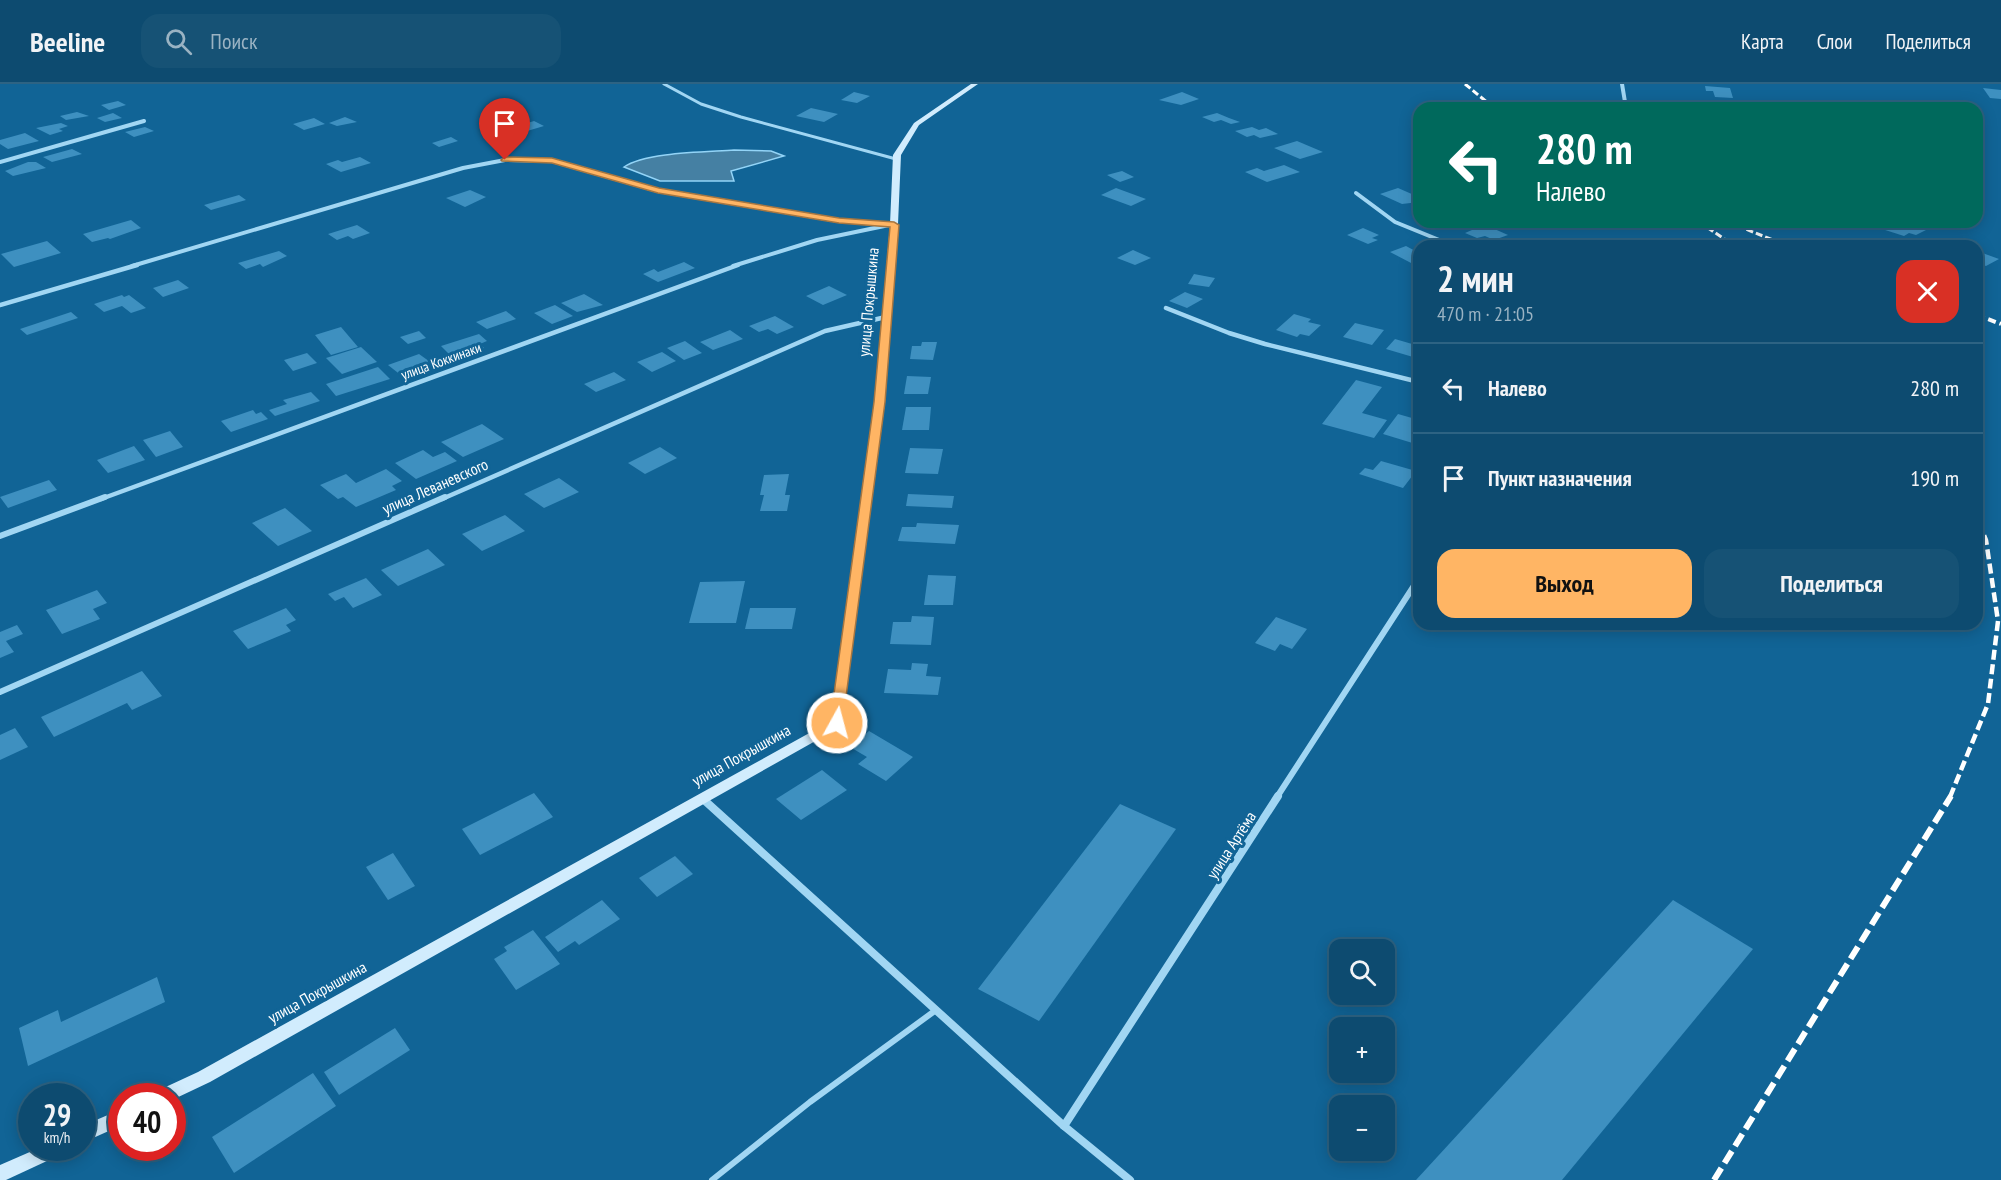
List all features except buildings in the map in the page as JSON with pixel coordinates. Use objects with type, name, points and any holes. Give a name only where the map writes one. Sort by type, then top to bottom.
[{"type":"street","name":"улица Покрышкина","points":[[186,1085],[837,723],[880,402],[894,225],[896,159],[916,124],[975,84]]},
{"type":"street","points":[[1622,84],[1625,102]]},
{"type":"street","points":[[0,162],[144,121]]},
{"type":"street","points":[[0,305],[463,168],[505,160],[552,161],[658,191],[839,221],[894,225]]},
{"type":"street","points":[[1356,193],[1395,222],[1439,240]]},
{"type":"street","name":"улица Коккинаки","points":[[0,536],[730,267],[817,240],[894,225]]},
{"type":"street","points":[[1166,308],[1229,333],[1265,344],[1413,381]]},
{"type":"street","name":"улица Леваневского","points":[[0,692],[825,331],[886,317]]},
{"type":"street","name":"улица Артёма","points":[[1064,1126],[1413,587]]},
{"type":"street","points":[[703,799],[1064,1126],[1130,1180]]},
{"type":"street","points":[[0,1174],[28,1161]]},
{"type":"lane","points":[[664,84],[701,104],[741,117],[896,159]]},
{"type":"lane","points":[[712,1180],[810,1102],[936,1010]]},
{"type":"water","points":[[734,150],[771,151],[784,156],[731,171],[734,181],[660,181],[624,167],[646,158]]},
{"type":"railway","points":[[1465,84],[1487,102]]},
{"type":"railway","points":[[1708,228],[1726,240]]},
{"type":"railway","points":[[1743,228],[1773,240]]},
{"type":"railway","points":[[1983,317],[2001,324]]},
{"type":"railway","points":[[1950,797],[1988,704],[1998,621],[1983,533]]},
{"type":"railway","points":[[1714,1180],[1951,796]]},
{"type":"route","points":[[505,160],[552,161],[658,191],[839,221],[894,225],[880,402],[837,723]]}]
